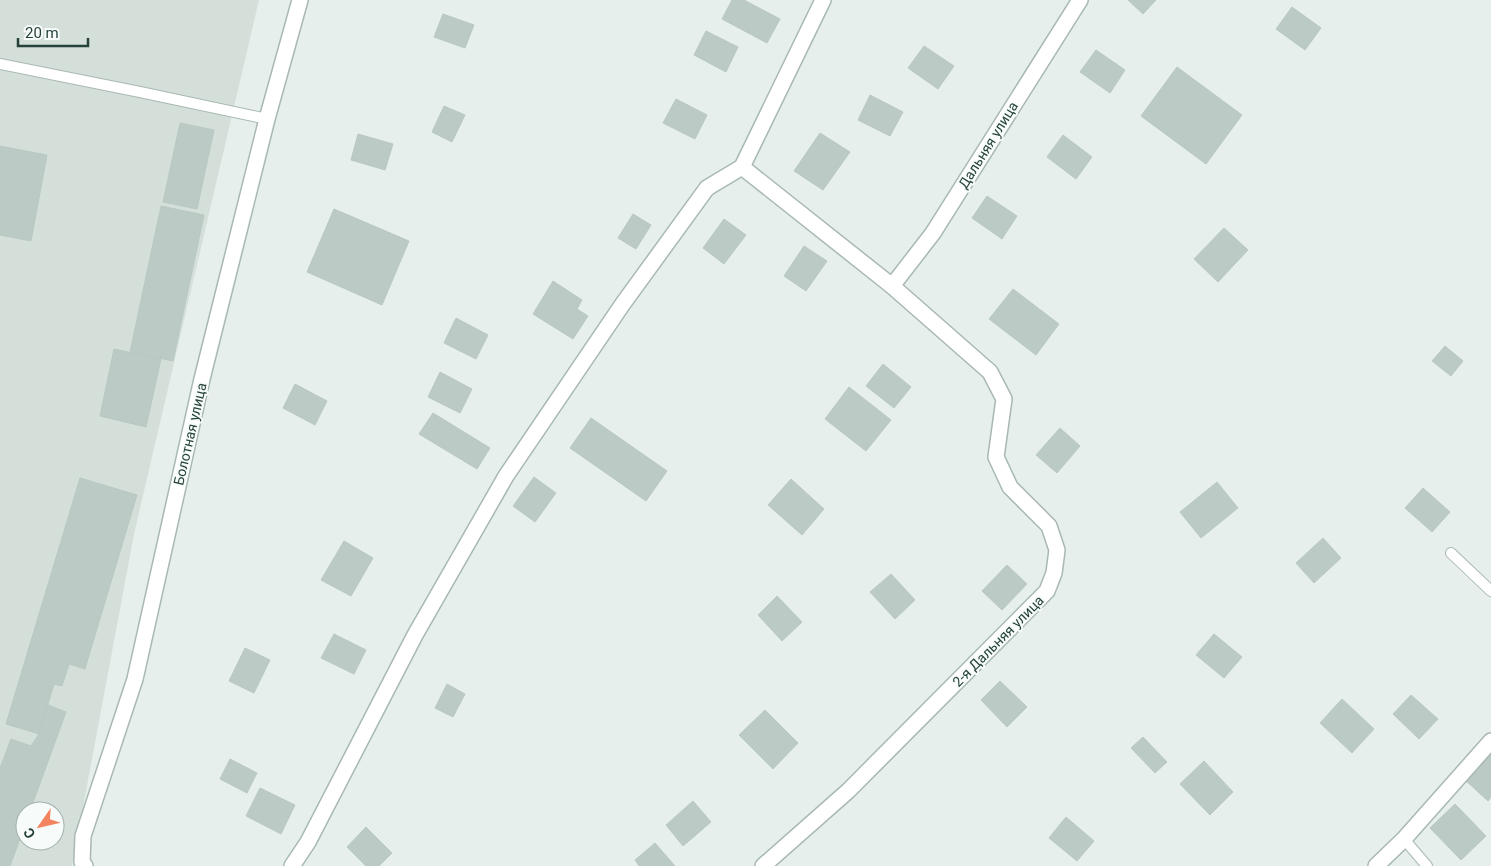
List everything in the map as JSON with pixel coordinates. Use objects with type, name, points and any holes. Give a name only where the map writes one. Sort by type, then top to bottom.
[{"type":"street","name":"Болотная улица","points":[[83,865],[83,836],[134,679],[202,379],[267,119],[300,0]]},
{"type":"street","points":[[292,866],[308,842],[415,635],[506,476],[622,305],[707,188],[742,167],[823,0]]},
{"type":"street","name":"Дальняя улица","points":[[892,286],[933,232],[1080,0]]},
{"type":"street","name":"2-я Дальняя улица","points":[[742,167],[892,286],[990,372],[1004,399],[996,457],[1010,487],[1049,526],[1057,550],[1054,573],[1047,591],[848,790],[763,866]]},
{"type":"street","points":[[1376,866],[1404,839],[1491,741]]},
{"type":"lane","points":[[0,64],[267,119]]},
{"type":"lane","points":[[1451,553],[1491,591]]},
{"type":"lane","points":[[1404,839],[1427,866]]},
{"type":"shaded area","points":[[0,0],[259,0],[134,534],[72,866],[0,866]]},
{"type":"building","points":[[732,0],[744,0],[780,19],[767,43],[722,19]]},
{"type":"building","points":[[1128,0],[1156,0],[1143,14]]},
{"type":"building","points":[[1292,7],[1321,28],[1305,50],[1276,29]]},
{"type":"building","points":[[443,14],[474,25],[465,48],[434,37]]},
{"type":"building","points":[[706,31],[738,47],[726,72],[694,55]]},
{"type":"building","points":[[924,46],[954,66],[938,89],[908,68]]},
{"type":"building","points":[[1096,50],[1125,70],[1110,93],[1080,72]]},
{"type":"building","points":[[1177,67],[1242,115],[1206,164],[1141,116]]},
{"type":"building","points":[[870,95],[903,112],[890,136],[858,120]]},
{"type":"building","points":[[676,99],[707,115],[695,139],[663,123]]},
{"type":"building","points":[[444,106],[465,115],[452,142],[432,132]]},
{"type":"building","points":[[180,123],[214,130],[197,209],[163,202]]},
{"type":"building","points":[[820,133],[850,152],[823,190],[794,171]]},
{"type":"building","points":[[358,134],[393,144],[385,170],[351,160]]},
{"type":"building","points":[[1063,135],[1092,157],[1076,179],[1047,157]]},
{"type":"building","points":[[0,146],[47,155],[31,241],[0,235]]},
{"type":"building","points":[[987,196],[1017,216],[1002,239],[972,218]]},
{"type":"building","points":[[161,206],[204,215],[173,361],[130,352]]},
{"type":"building","points":[[334,209],[409,241],[382,305],[307,272]]},
{"type":"building","points":[[633,214],[651,225],[636,249],[618,238]]},
{"type":"building","points":[[724,219],[746,235],[724,264],[703,248]]},
{"type":"building","points":[[1224,228],[1248,250],[1218,282],[1194,259]]},
{"type":"building","points":[[804,246],[827,261],[806,291],[784,276]]},
{"type":"building","points":[[553,281],[582,300],[577,309],[588,316],[573,339],[533,314]]},
{"type":"building","points":[[1013,289],[1059,324],[1036,355],[989,319]]},
{"type":"building","points":[[456,318],[488,335],[476,359],[444,343]]},
{"type":"building","points":[[1445,346],[1463,361],[1451,376],[1432,361]]},
{"type":"building","points":[[114,349],[161,359],[146,427],[100,416]]},
{"type":"building","points":[[883,364],[911,387],[894,408],[866,386]]},
{"type":"building","points":[[440,372],[472,389],[460,413],[428,397]]},
{"type":"building","points":[[295,384],[327,401],[315,425],[283,408]]},
{"type":"building","points":[[849,387],[891,420],[866,451],[825,419]]},
{"type":"building","points":[[433,413],[490,448],[477,469],[419,434]]},
{"type":"building","points":[[591,418],[667,471],[646,501],[570,448]]},
{"type":"building","points":[[1060,428],[1080,446],[1057,473],[1036,455]]},
{"type":"building","points":[[534,477],[556,493],[535,522],[513,506]]},
{"type":"building","points":[[80,478],[137,495],[85,669],[69,664],[62,686],[54,684],[39,734],[6,724]]},
{"type":"building","points":[[791,479],[824,509],[802,535],[768,505]]},
{"type":"building","points":[[1217,482],[1238,508],[1201,538],[1180,512]]},
{"type":"building","points":[[1423,488],[1450,512],[1432,532],[1405,508]]},
{"type":"building","points":[[1323,538],[1341,558],[1314,583],[1296,563]]},
{"type":"building","points":[[344,541],[373,558],[351,596],[321,580]]},
{"type":"building","points":[[1007,565],[1027,584],[1002,610],[982,591]]},
{"type":"building","points":[[891,574],[915,600],[895,619],[870,592]]},
{"type":"building","points":[[777,596],[802,622],[782,641],[758,615]]},
{"type":"building","points":[[334,634],[366,650],[354,674],[321,658]]},
{"type":"building","points":[[1214,634],[1242,657],[1224,678],[1196,655]]},
{"type":"building","points":[[245,648],[270,660],[254,693],[229,681]]},
{"type":"building","points":[[1000,681],[1027,707],[1007,727],[981,700]]},
{"type":"building","points":[[447,684],[465,694],[453,717],[435,708]]},
{"type":"building","points":[[1411,695],[1438,719],[1419,739],[1393,714]]},
{"type":"building","points":[[1342,699],[1374,729],[1352,753],[1320,723]]},
{"type":"building","points":[[48,705],[66,712],[34,801],[15,801],[15,851],[10,866],[2,866],[0,865],[0,768],[11,739],[31,746],[39,734]]},
{"type":"building","points":[[765,710],[798,743],[773,769],[739,735]]},
{"type":"building","points":[[1143,737],[1167,762],[1155,773],[1131,748]]},
{"type":"building","points":[[1491,750],[1491,797],[1488,801],[1464,779]]},
{"type":"building","points":[[230,759],[257,773],[247,793],[220,779]]},
{"type":"building","points":[[1204,761],[1233,792],[1210,815],[1180,784]]},
{"type":"building","points":[[260,788],[295,805],[281,834],[246,816]]},
{"type":"building","points":[[693,801],[711,822],[683,846],[666,825]]},
{"type":"building","points":[[1455,804],[1486,836],[1461,860],[1430,828]]},
{"type":"building","points":[[1066,817],[1094,841],[1077,861],[1049,838]]},
{"type":"building","points":[[366,827],[392,853],[379,866],[366,866],[347,847]]},
{"type":"building","points":[[655,843],[675,866],[639,866],[635,860]]}]
